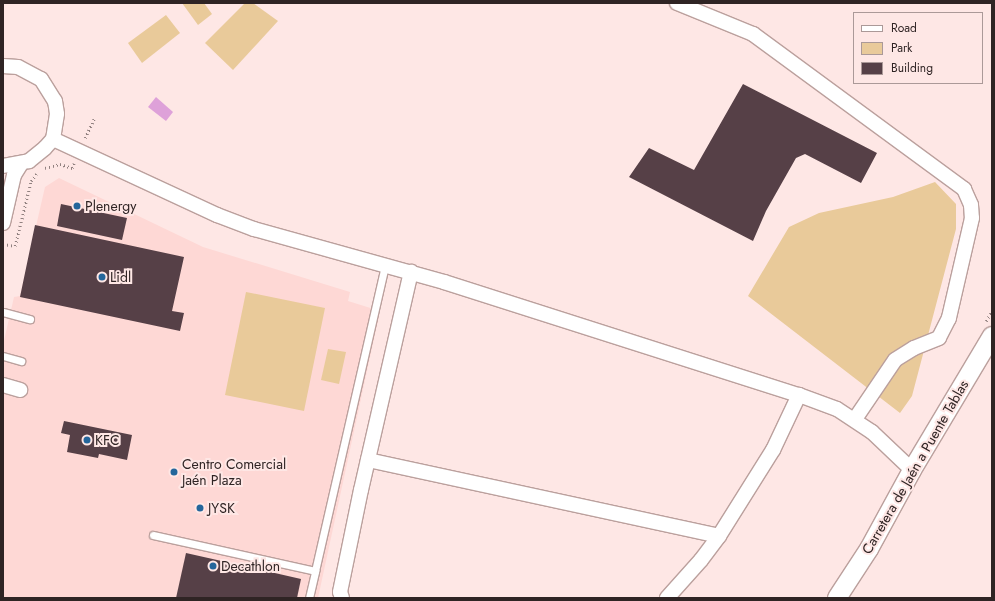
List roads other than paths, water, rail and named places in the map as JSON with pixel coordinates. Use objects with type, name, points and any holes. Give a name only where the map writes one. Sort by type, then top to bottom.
[{"type":"street","points":[[677,3],[753,34],[923,161],[964,189],[971,205],[972,218],[949,318],[939,338],[914,348],[895,360],[855,419]]},
{"type":"street","points":[[3,66],[18,67],[30,72],[50,89],[57,114],[53,139],[38,156],[21,164],[3,166]]},
{"type":"street","points":[[53,139],[217,215],[254,229],[411,272],[799,395],[855,419],[912,470]]},
{"type":"street","points":[[3,223],[14,175],[21,164]]},
{"type":"street","points":[[342,598],[340,592],[344,569],[411,272]]},
{"type":"street","name":"Carretera de Jaén a Puente Tablas","points":[[837,598],[869,549],[912,470],[992,336]]},
{"type":"street","points":[[3,385],[20,390]]},
{"type":"street","points":[[667,598],[701,560],[718,536],[773,450],[799,395]]},
{"type":"street","points":[[368,460],[718,536]]},
{"type":"lane","points":[[309,598],[385,265]]},
{"type":"lane","points":[[3,312],[30,319]]},
{"type":"lane","points":[[3,356],[21,361]]},
{"type":"lane","points":[[153,535],[316,571]]},
{"type":"place","name":"Plenergy","points":[[77,206]]},
{"type":"place","name":"Lidl","points":[[102,277]]},
{"type":"place","name":"KFC","points":[[87,440]]},
{"type":"place","name":"Centro Comercial Jaén Plaza","points":[[174,472]]},
{"type":"place","name":"JYSK","points":[[200,508]]},
{"type":"place","name":"Decathlon","points":[[213,566]]}]
